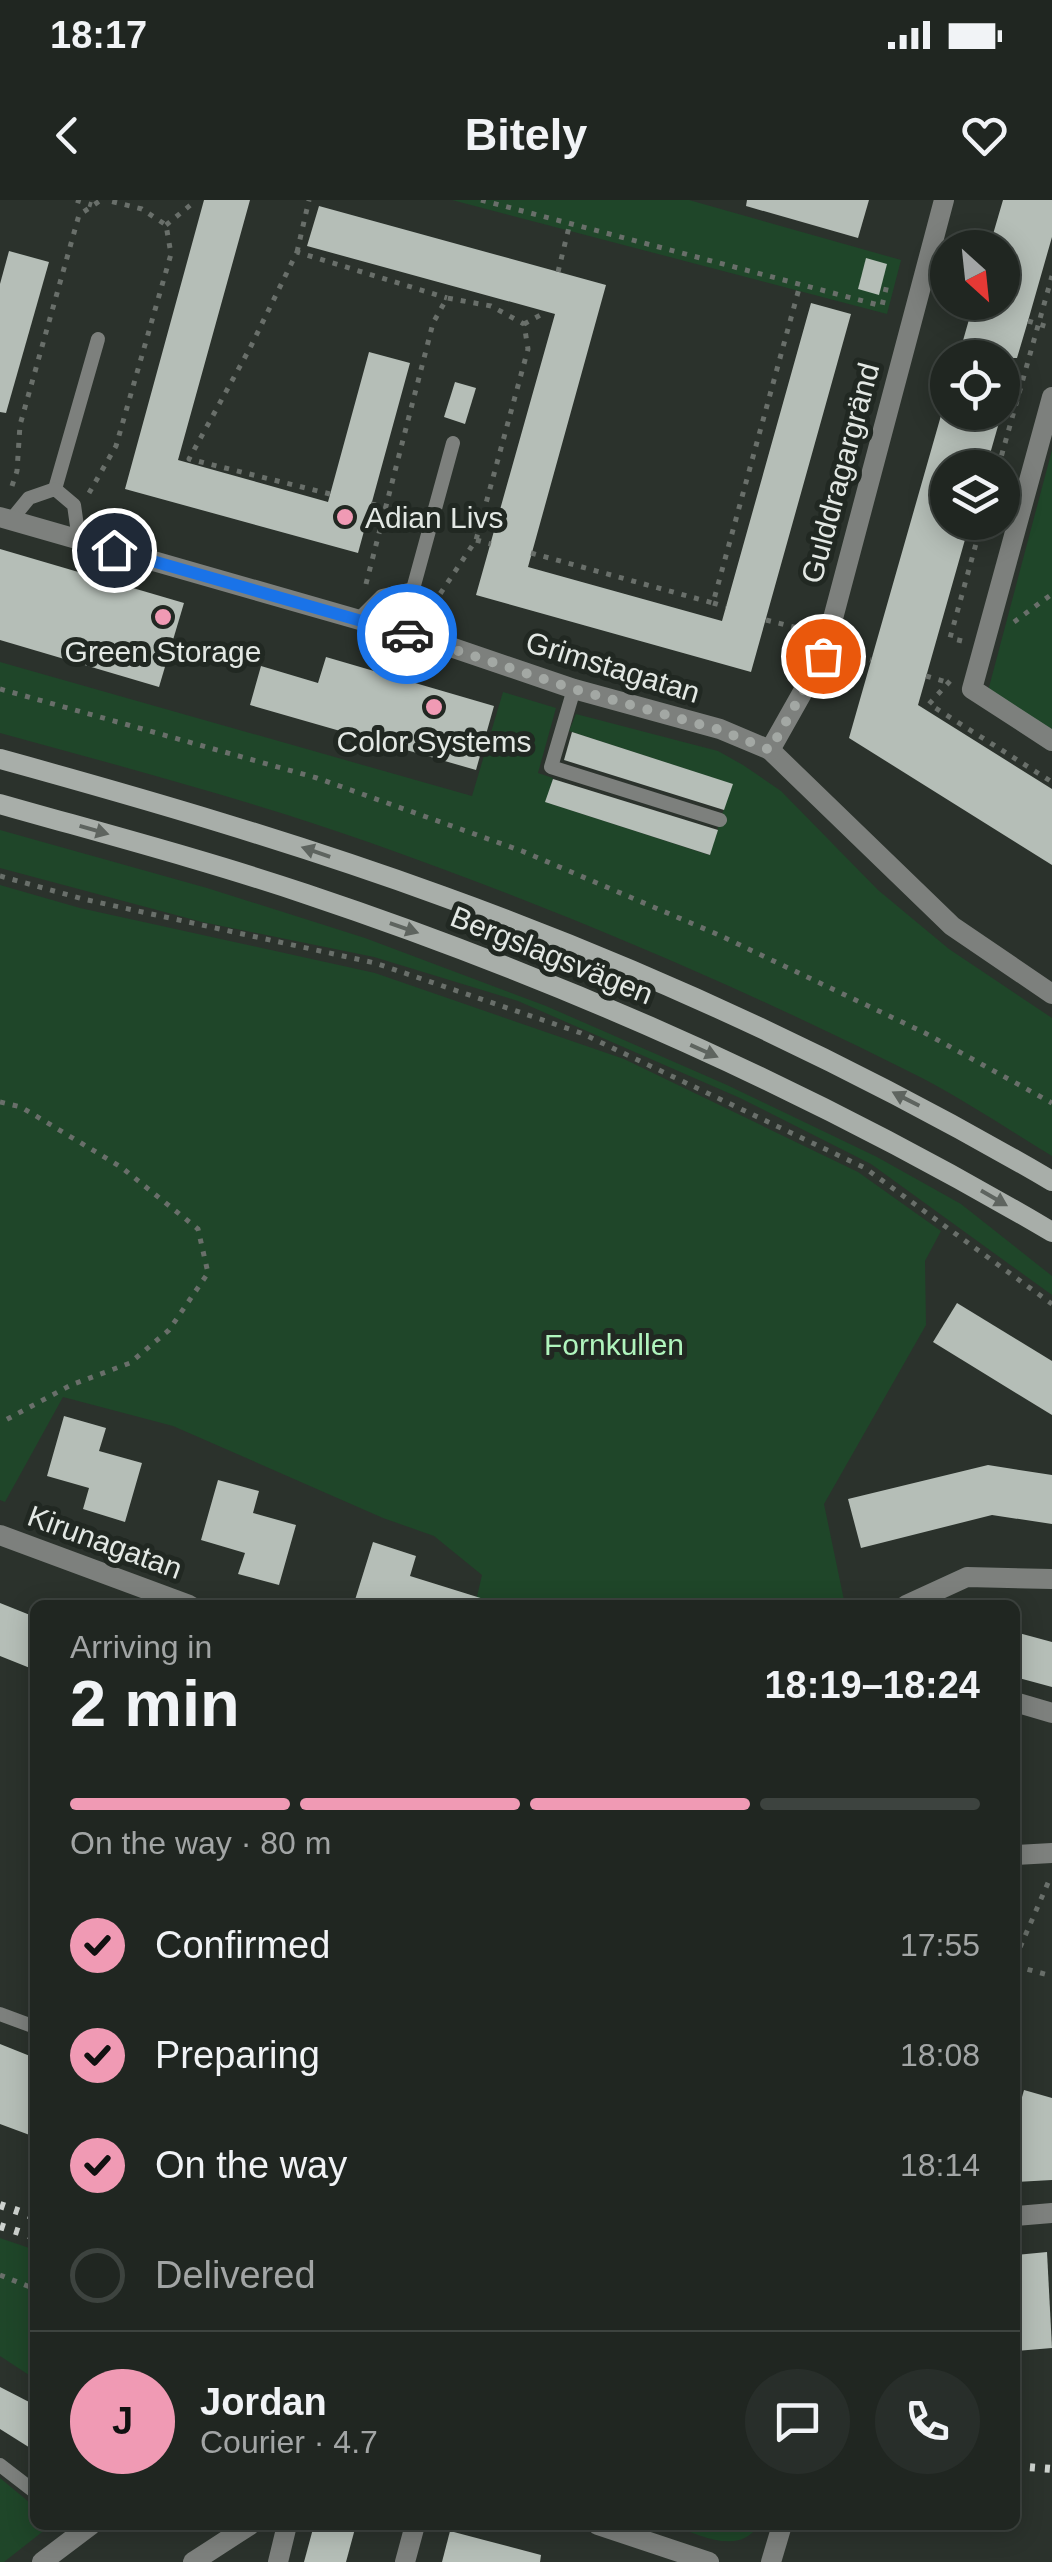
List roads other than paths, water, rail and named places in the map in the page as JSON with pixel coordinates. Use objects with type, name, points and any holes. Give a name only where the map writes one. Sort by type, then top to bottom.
[{"type":"main road","name":"Bergslagsvägen","points":[[0,759],[304,848],[444,896],[580,950],[812,1053],[915,1104],[1052,1181]]},
{"type":"main road","name":"Bergslagsvägen","points":[[0,804],[305,894],[563,988],[780,1084],[882,1135],[1052,1232]]},
{"type":"street","name":"Gulddragargränd","points":[[770,750],[823,656],[944,200]]},
{"type":"street","points":[[1052,397],[972,689],[1052,741]]},
{"type":"street","name":"Grimstagatan","points":[[5,518],[433,642],[574,689],[720,730],[770,750],[952,926],[1052,994]]},
{"type":"street","name":"Kirunagatan","points":[[0,1534],[176,1600]]},
{"type":"street","points":[[917,1600],[967,1577],[1052,1579]]},
{"type":"street","points":[[1020,1703],[1052,1713]]},
{"type":"street","points":[[1020,1855],[1052,1853]]},
{"type":"street","points":[[1020,2216],[1052,2213]]},
{"type":"street","points":[[42,2562],[80,2530]]},
{"type":"street","points":[[193,2562],[242,2530]]},
{"type":"street","points":[[278,2562],[286,2530]]},
{"type":"street","points":[[405,2562],[414,2530]]},
{"type":"street","points":[[612,2530],[695,2560]]},
{"type":"street","points":[[770,2562],[780,2530]]},
{"type":"lane","points":[[55,489],[98,339]]},
{"type":"lane","points":[[413,589],[453,442]]},
{"type":"lane","points":[[5,518],[29,498],[55,489]]},
{"type":"lane","points":[[55,489],[74,505],[79,540]]},
{"type":"lane","points":[[357,621],[382,596],[413,589]]},
{"type":"lane","points":[[413,589],[428,610],[433,642]]},
{"type":"lane","points":[[574,689],[552,768],[720,820]]},
{"type":"lane","points":[[0,2014],[30,2026]]},
{"type":"lane","points":[[0,2465],[30,2488]]},
{"type":"railway","points":[[0,2205],[30,2215]]},
{"type":"railway","points":[[0,2226],[30,2235]]},
{"type":"railway","points":[[1020,2466],[1052,2469]]},
{"type":"place","name":"Adian Livs","points":[[345,517]]},
{"type":"place","name":"Green Storage","points":[[163,617]]},
{"type":"place","name":"Color Systems","points":[[434,707]]},
{"type":"park label","name":"Fornkullen","points":[[614,1344]]}]
